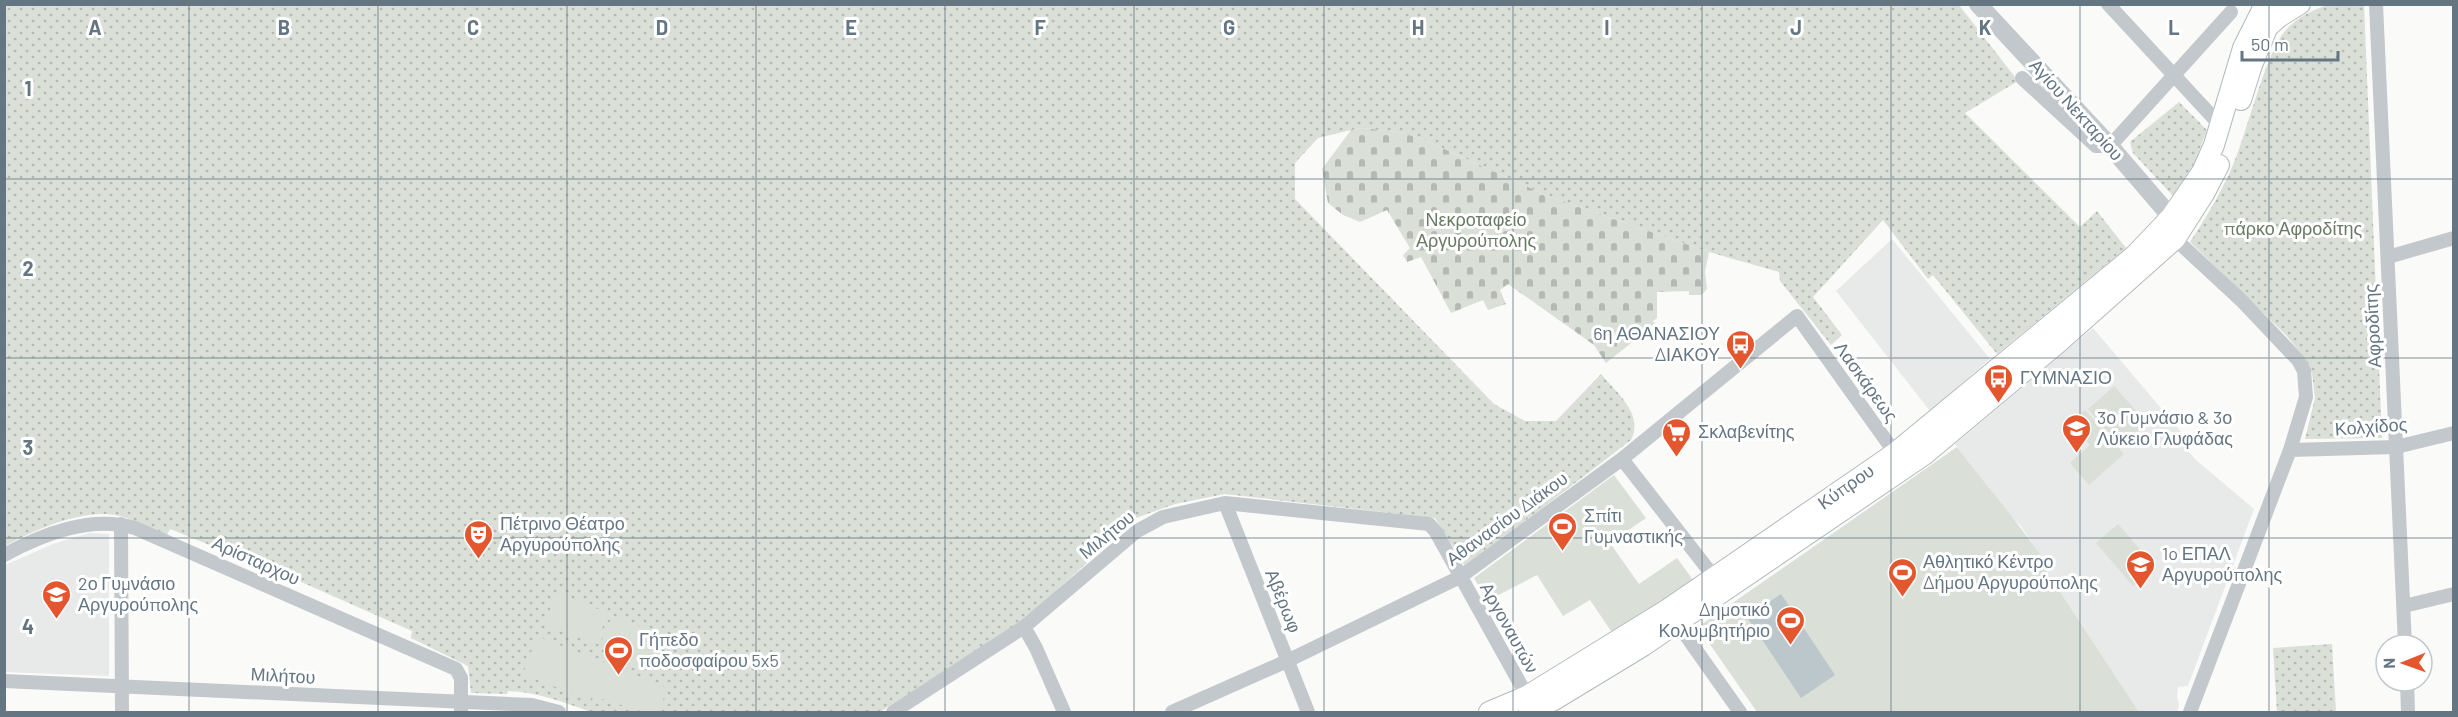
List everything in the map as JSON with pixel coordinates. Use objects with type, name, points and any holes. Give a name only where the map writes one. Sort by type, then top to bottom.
[{"type":"main road","name":"Κύπρου","points":[[1672,616],[1714,577],[1900,460],[2135,255],[2171,218],[2202,172],[2220,125],[2239,58],[2265,4]]},
{"type":"main road","name":"Κύπρου","points":[[1489,712],[1533,707],[1672,616],[1900,460],[2055,346],[2175,239],[2217,169],[2252,65],[2270,26],[2277,4]]},
{"type":"main road","points":[[2270,26],[2279,17],[2300,4]]},
{"type":"street","name":"Αγίου Νεκταρίου","points":[[1978,4],[2110,146],[2171,218]]},
{"type":"street","points":[[2108,4],[2220,125]]},
{"type":"street","name":"Αφροδίτης","points":[[2376,4],[2404,633]]},
{"type":"street","points":[[2022,78],[2096,146],[2110,146],[2231,12]]},
{"type":"street","points":[[2171,218],[2175,239],[2241,300],[2298,360],[2304,371],[2306,397],[2290,450],[2190,712]]},
{"type":"street","points":[[2388,257],[2454,238]]},
{"type":"street","name":"Λασκάρεως","points":[[1797,316],[1900,460]]},
{"type":"street","name":"Αθανασίου Διάκου","points":[[1172,712],[1287,661],[1460,577],[1622,459],[1797,316]]},
{"type":"street","name":"Κολχίδος","points":[[2290,450],[2396,447],[2454,433]]},
{"type":"street","points":[[1622,459],[1714,577]]},
{"type":"street","name":"Μιλήτου","points":[[893,712],[1024,627],[1149,524],[1176,513],[1225,503],[1429,524],[1436,532],[1460,577]]},
{"type":"street","name":"Αβέρωφ","points":[[1225,503],[1308,712]]},
{"type":"street","points":[[121,524],[122,712]]},
{"type":"street","name":"Αρίσταρχου","points":[[4,555],[79,525],[121,524],[172,544],[456,669],[461,678],[461,707]]},
{"type":"street","name":"Αργοναυτών","points":[[1460,577],[1533,707]]},
{"type":"street","points":[[2403,606],[2454,594]]},
{"type":"street","points":[[1672,616],[1740,712]]},
{"type":"street","points":[[1024,627],[1036,648],[1064,712]]},
{"type":"street","name":"Μιλήτου","points":[[4,681],[461,707],[532,705],[559,712]]},
{"type":"street","points":[[2407,693],[2408,712]]},
{"type":"shaded area","points":[[1892,239],[1990,359],[1930,411],[1836,291]]},
{"type":"shaded area","points":[[2093,328],[2188,440],[2182,444],[2196,460],[2254,509],[2188,686],[2178,687],[2177,712],[2139,712],[2045,569],[2047,566],[2021,526],[2006,512],[1955,444]]},
{"type":"shaded area","name":"2ο Γυμνάσιο Αργυρούπολης","points":[[90,533],[109,534],[109,676],[5,672],[5,565],[53,544]]},
{"type":"shaded area","name":"Δημοτικό Κολυμβητήριο","points":[[1781,594],[1835,675],[1801,698],[1747,617]]},
{"type":"green space","points":[[5,5],[1959,5],[2018,81],[1965,113],[2080,227],[2097,211],[2126,248],[1997,354],[1933,275],[1928,279],[1883,220],[1813,297],[1842,335],[1831,345],[1780,281],[1779,272],[1709,252],[1548,196],[1420,138],[1398,132],[1363,128],[1318,138],[1295,163],[1295,199],[1494,404],[1525,421],[1556,421],[1601,374],[1627,404],[1634,421],[1631,440],[1464,565],[1435,518],[1225,494],[1175,504],[1136,518],[1022,622],[880,712],[591,712],[530,693],[508,691],[507,694],[471,693],[468,666],[411,638],[412,631],[299,581],[170,529],[167,535],[122,517],[93,514],[53,524],[5,546]]},
{"type":"green space","name":"πάρκο Αφροδίτης","points":[[2328,5],[2364,5],[2382,438],[2305,439],[2315,398],[2312,373],[2301,353],[2285,334],[2190,242],[2228,176],[2278,41],[2289,26],[2299,18]]},
{"type":"green space","points":[[2179,102],[2207,130],[2194,164],[2173,196],[2133,153],[2130,142]]},
{"type":"green space","name":"Νεκροταφείο Αργυρούπολης","points":[[1363,128],[1398,132],[1420,138],[1548,196],[1709,252],[1705,272],[1707,289],[1701,295],[1689,295],[1689,291],[1657,292],[1657,318],[1653,321],[1655,324],[1606,363],[1594,345],[1508,284],[1500,290],[1506,304],[1488,310],[1483,300],[1451,313],[1421,257],[1407,262],[1403,255],[1410,248],[1387,210],[1360,222],[1343,215],[1328,203],[1322,169],[1351,130]]},
{"type":"green space","points":[[2114,386],[2147,423],[2120,447],[2088,409]]},
{"type":"green space","points":[[2085,410],[2124,454],[2089,485],[2070,463],[2090,445],[2070,423]]},
{"type":"green space","name":"Αθλητικό Κέντρο Δήμου Αργυρούπολης","points":[[1957,447],[2048,566],[2045,569],[2139,712],[1757,712],[1698,627]]},
{"type":"green space","name":"Σπίτι Γυμναστικής","points":[[1614,475],[1646,518],[1610,543],[1639,584],[1677,558],[1693,580],[1613,634],[1590,600],[1563,616],[1537,575],[1487,601],[1474,578]]},
{"type":"green space","points":[[2118,524],[2155,567],[2133,586],[2096,543]]},
{"type":"green space","points":[[557,593],[608,613],[596,645],[544,624]]},
{"type":"green space","points":[[612,615],[663,636],[650,669],[599,648]]},
{"type":"green space","points":[[537,636],[668,688],[658,712],[644,712],[592,696],[590,701],[523,674]]},
{"type":"green space","points":[[2332,644],[2336,712],[2277,712],[2273,648]]},
{"type":"place","name":"6η ΑΘΑΝΑΣΙΟΥ ΔΙΑΚΟΥ","points":[[1741,370]]},
{"type":"place","name":"ΓΥΜΝΑΣΙΟ","points":[[1999,404]]},
{"type":"place","name":"3ο Γυμνάσιο & 3ο Λύκειο Γλυφάδας","points":[[2076,454]]},
{"type":"place","name":"Σκλαβενίτης","points":[[1677,458]]},
{"type":"place","name":"Σπίτι Γυμναστικής","points":[[1563,552]]},
{"type":"place","name":"Πέτρινο Θέατρο Αργυρούπολης","points":[[479,560]]},
{"type":"place","name":"1o ΕΠΑΛ Αργυρούπολης","points":[[2141,590]]},
{"type":"place","name":"Αθλητικό Κέντρο Δήμου Αργυρούπολης","points":[[1902,598]]},
{"type":"place","name":"2ο Γυμνάσιο Αργυρούπολης","points":[[57,620]]},
{"type":"place","name":"Δημοτικό Κολυμβητήριο","points":[[1791,646]]},
{"type":"place","name":"Γήπεδο ποδοσφαίρου 5x5","points":[[618,676]]}]
